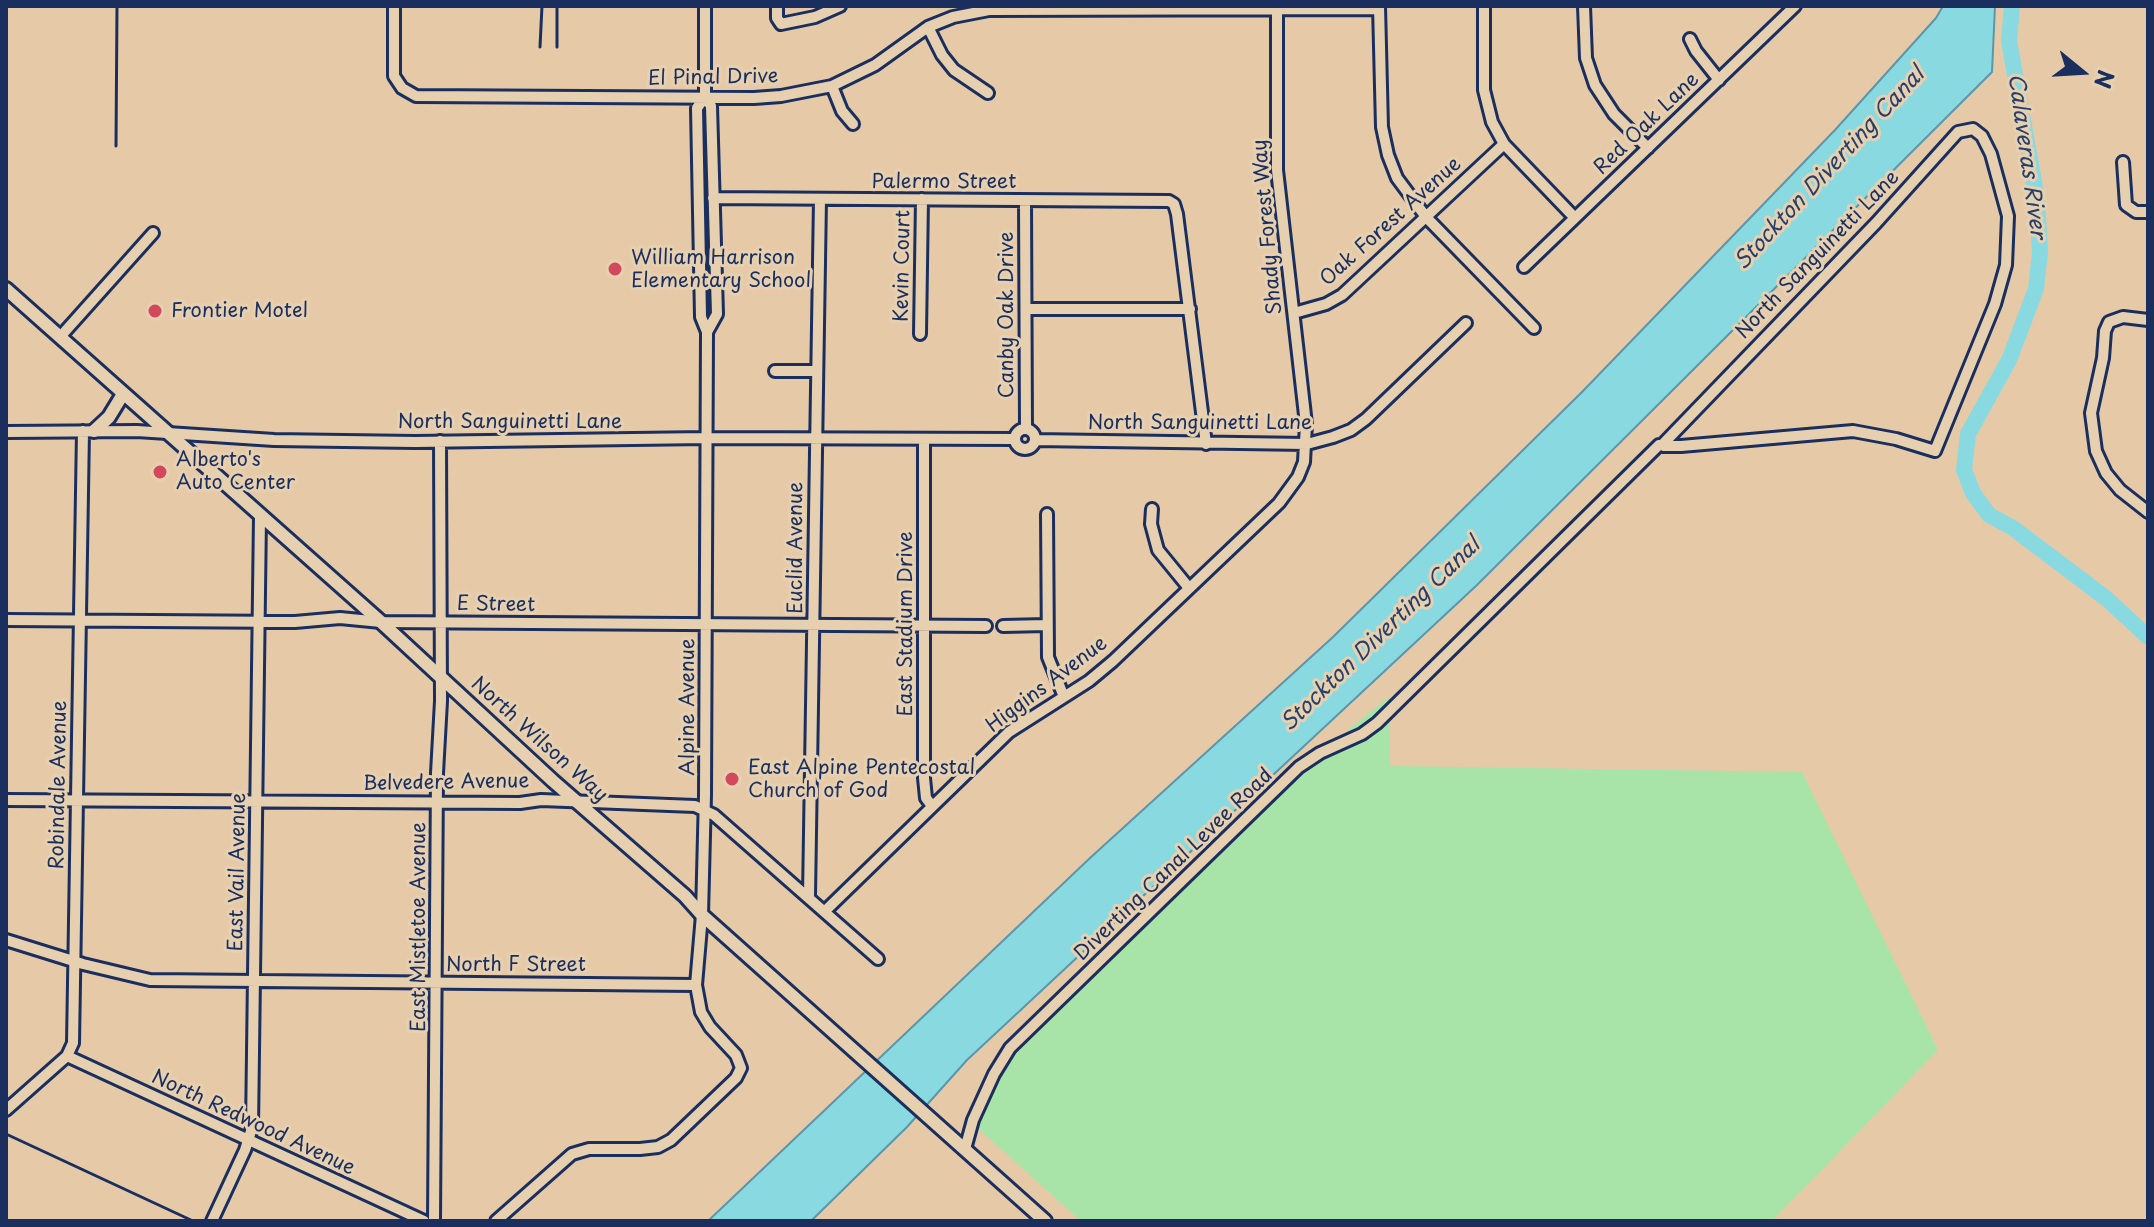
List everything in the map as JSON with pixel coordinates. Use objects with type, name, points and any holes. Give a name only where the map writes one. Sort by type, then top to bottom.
[{"type":"main road","name":"North Wilson Way","points":[[6,289],[381,622],[576,801],[685,896],[702,915],[1045,1221]]},
{"type":"main road","points":[[88,431],[109,417],[123,394]]},
{"type":"street","name":"El Pinal Drive","points":[[394,6],[394,76],[409,94],[705,97],[781,96],[832,86],[875,65],[928,27],[988,8],[1379,8]]},
{"type":"street","name":"Alpine Avenue","points":[[705,6],[705,97],[711,106],[717,314],[707,332]]},
{"type":"street","points":[[777,6],[777,18],[781,24],[815,17],[840,6]]},
{"type":"street","points":[[1484,6],[1484,90],[1492,122],[1504,144],[1575,218]]},
{"type":"street","points":[[1584,6],[1586,58],[1595,85],[1614,114],[1648,148]]},
{"type":"street","name":"Red Oak Lane","points":[[1524,267],[1795,6]]},
{"type":"street","name":"Shady Forest Way","points":[[1277,8],[1277,170],[1307,444]]},
{"type":"street","points":[[1379,8],[1380,103],[1385,141],[1397,178],[1426,217],[1534,328]]},
{"type":"street","points":[[928,27],[942,55],[954,70],[988,93]]},
{"type":"street","points":[[1690,39],[1719,80]]},
{"type":"street","points":[[832,86],[842,111],[853,124]]},
{"type":"street","name":"Alpine Avenue","points":[[496,1221],[572,1154],[589,1149],[658,1147],[671,1140],[736,1078],[741,1068],[736,1055],[710,1027],[701,1012],[696,985],[702,915],[707,625],[707,332],[701,317],[697,108],[705,97]]},
{"type":"street","name":"North Sanguinetti Lane","points":[[1973,129],[1984,140],[2008,216],[2008,249],[1995,304],[1935,451],[1896,439],[1853,431],[1660,445],[1876,223],[1958,132],[1973,129]]},
{"type":"street","name":"Oak Forest Avenue","points":[[1294,313],[1326,304],[1342,295],[1504,144]]},
{"type":"street","points":[[2123,162],[2124,200],[2130,209],[2148,212]]},
{"type":"street","name":"Palermo Street","points":[[713,198],[1163,200],[1174,204],[1177,214],[1190,309]]},
{"type":"street","name":"Euclid Avenue","points":[[809,896],[820,199]]},
{"type":"street","name":"Kevin Court","points":[[920,334],[922,199]]},
{"type":"street","name":"Canby Oak Drive","points":[[1025,201],[1026,429]]},
{"type":"street","points":[[60,337],[153,233]]},
{"type":"street","points":[[1026,309],[1190,309],[1206,444]]},
{"type":"street","points":[[2148,320],[2123,317],[2109,322],[2091,413],[2093,437],[2106,473],[2120,490],[2148,512]]},
{"type":"street","name":"North Sanguinetti Lane","points":[[1035,440],[1307,444],[1351,430],[1366,419],[1466,323]]},
{"type":"street","points":[[775,371],[815,371]]},
{"type":"street","points":[[1026,429],[1035,440],[1026,449],[1018,445],[1015,439],[1020,431],[1026,429]]},
{"type":"street","name":"Robindale Avenue","points":[[67,1056],[73,1043],[74,1028],[78,620],[88,431]]},
{"type":"street","name":"North Sanguinetti Lane","points":[[6,432],[166,433],[274,440],[1015,439]]},
{"type":"street","name":"East Stadium Drive","points":[[924,440],[924,778],[926,798],[932,806]]},
{"type":"street","name":"East Mistletoe Avenue","points":[[434,1221],[440,441]]},
{"type":"street","name":"Higgins Avenue","points":[[825,911],[1009,732],[1113,661],[1189,588],[1291,489],[1304,462],[1307,444]]},
{"type":"street","name":"Diverting Canal Levee Road","points":[[965,1149],[973,1120],[1010,1048],[1299,767],[1377,723],[1660,445]]},
{"type":"street","points":[[1152,509],[1151,524],[1158,550],[1189,588]]},
{"type":"street","points":[[1047,514],[1048,657],[1064,697]]},
{"type":"street","name":"East Vail Avenue","points":[[212,1221],[249,1141],[252,1114],[260,516]]},
{"type":"street","name":"E Street","points":[[6,620],[259,621],[340,618],[381,622],[986,626]]},
{"type":"street","points":[[1003,626],[1047,625]]},
{"type":"street","name":"Belvedere Avenue","points":[[6,800],[576,801],[695,806],[704,809]]},
{"type":"street","points":[[704,809],[809,896],[878,959]]},
{"type":"street","name":"North F Street","points":[[6,940],[150,980],[696,985]]},
{"type":"street","points":[[6,1110],[67,1056]]},
{"type":"street","name":"North Redwood Avenue","points":[[67,1056],[424,1221]]},
{"type":"green space","points":[[1390,696],[1390,766],[1802,772],[1938,1050],[1772,1221],[1081,1221],[972,1123],[1002,1051],[1317,755]]},
{"type":"water","name":"Stockton Diverting Canal","points":[[1943,6],[1995,6],[1992,72],[1477,585],[967,1060],[907,1127],[811,1221],[708,1221],[1090,858],[1333,637],[1582,392],[1835,130],[1936,18]]},
{"type":"waterway","name":"Calaveras River","points":[[2012,6],[2009,41],[2037,199],[2040,252],[2036,289],[2009,360],[1968,434],[1964,470],[1973,493],[1989,515],[2013,528],[2107,599],[2148,637]]},
{"type":"railway","points":[[116,146],[117,6]]},
{"type":"railway","points":[[540,47],[542,6]]},
{"type":"railway","points":[[557,6],[557,47]]},
{"type":"railway","points":[[6,1134],[193,1221]]},
{"type":"place","name":"William Harrison Elementary School","points":[[615,269]]},
{"type":"place","name":"Frontier Motel","points":[[155,311]]},
{"type":"place","name":"Alberto's Auto Center","points":[[160,472]]},
{"type":"place","name":"East Alpine Pentecostal Church of God","points":[[732,779]]}]
